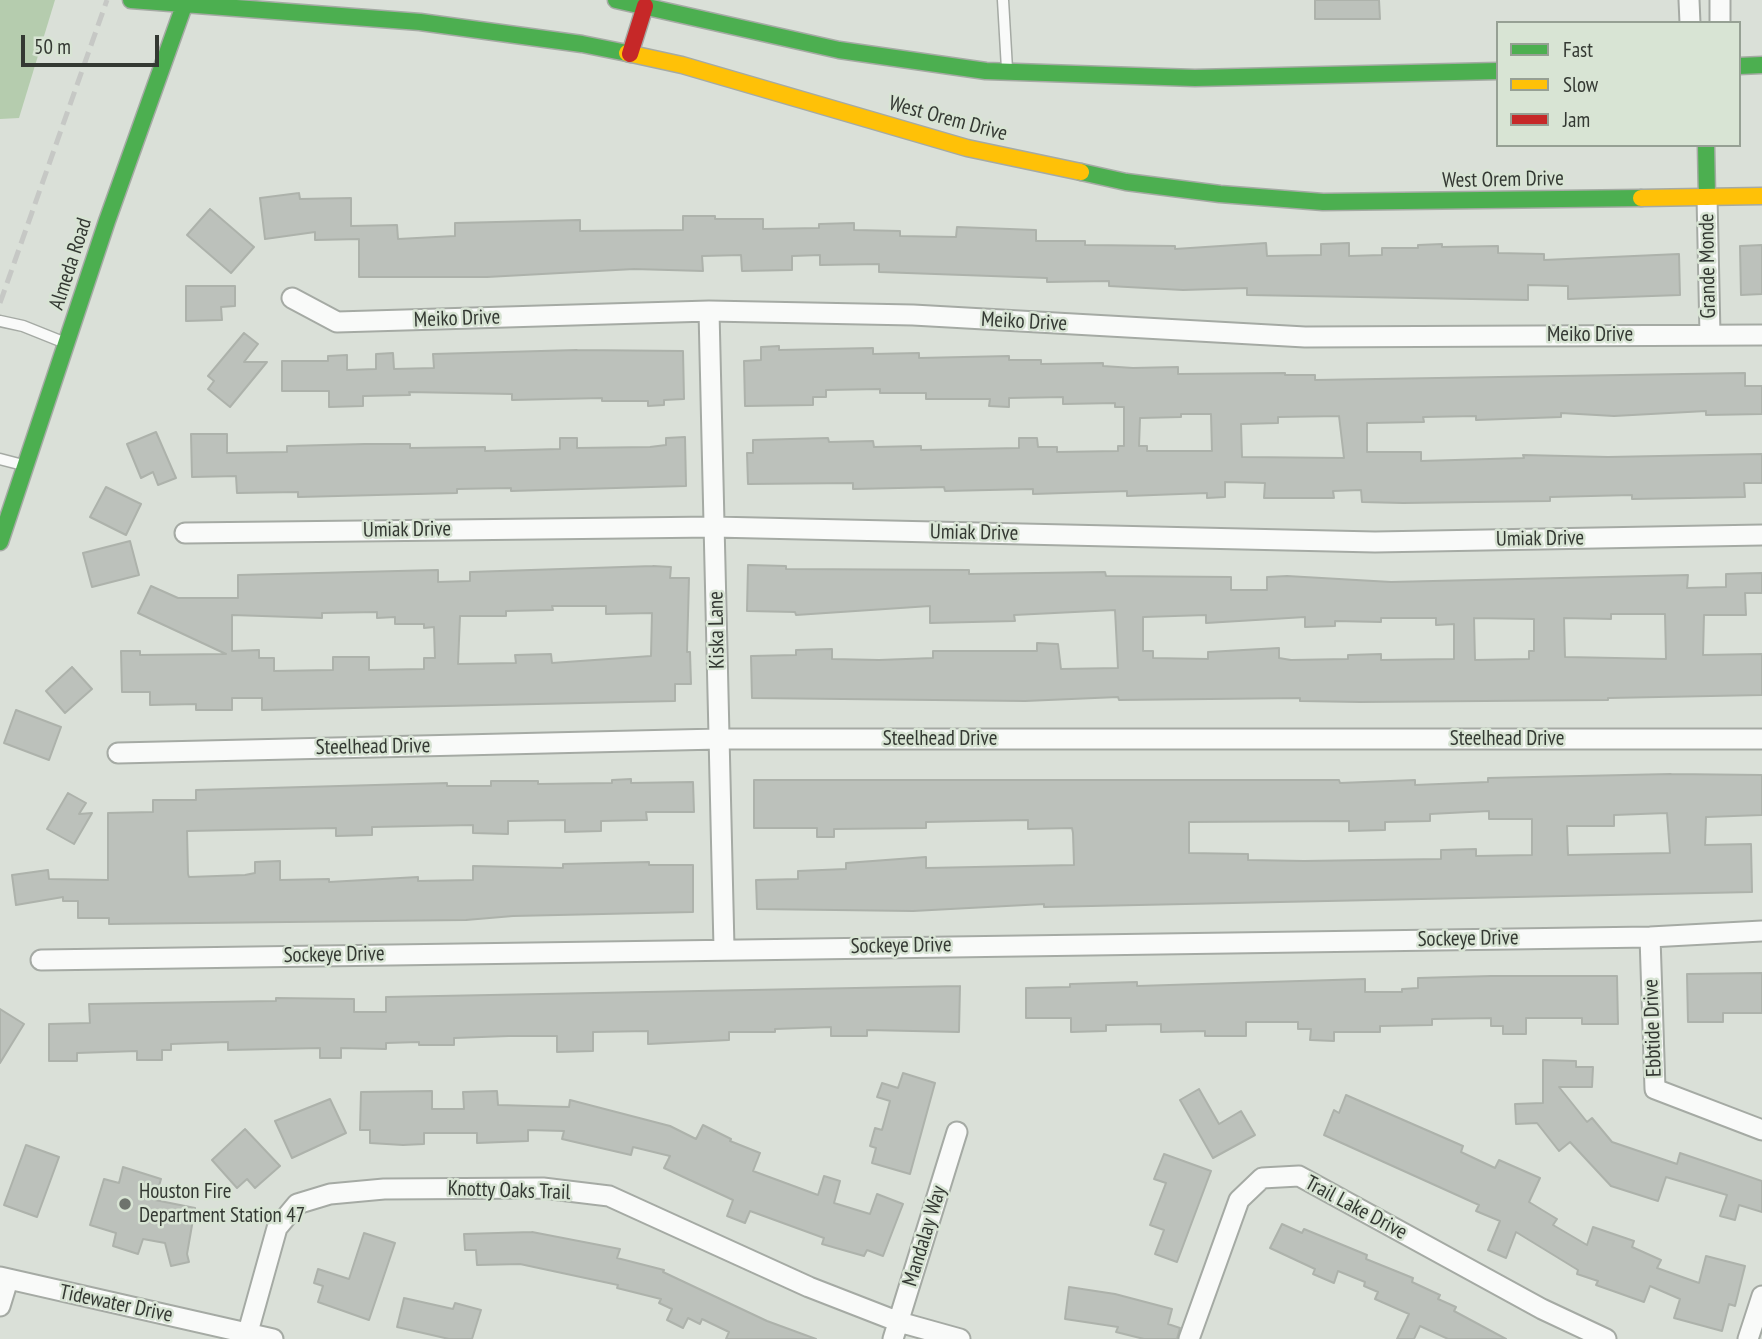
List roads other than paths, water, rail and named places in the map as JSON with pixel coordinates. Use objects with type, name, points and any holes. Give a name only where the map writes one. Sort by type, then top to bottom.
[{"type":"main road","name":"West Orem Drive","points":[[131,0],[185,2],[420,22],[630,54],[682,65],[967,148],[1126,182],[1220,194],[1323,202],[1762,196]]},
{"type":"main road","points":[[616,0],[646,3],[839,50],[1007,72],[1195,78],[1496,71]]},
{"type":"main road","name":"Almeda Road","points":[[0,542],[185,2]]},
{"type":"main road","points":[[630,54],[646,3]]},
{"type":"main road","points":[[1741,66],[1762,65]]},
{"type":"main road","points":[[1706,147],[1707,197]]},
{"type":"street","points":[[1689,0],[1690,21]]},
{"type":"street","points":[[1720,0],[1720,21]]},
{"type":"street","name":"Grande Monde","points":[[1707,197],[1710,335]]},
{"type":"street","name":"Meiko Drive","points":[[292,298],[337,322],[709,311],[913,316],[1305,337],[1762,335]]},
{"type":"street","name":"Kiska Lane","points":[[709,311],[724,948]]},
{"type":"street","name":"Umiak Drive","points":[[185,533],[714,527],[1375,542],[1762,535]]},
{"type":"street","name":"Steelhead Drive","points":[[118,753],[719,738],[1762,738]]},
{"type":"street","name":"Sockeye Drive","points":[[41,960],[724,948],[1650,937],[1762,930]]},
{"type":"street","name":"Ebbtide Drive","points":[[1650,937],[1655,1089],[1762,1130]]},
{"type":"street","name":"Mandalay Way","points":[[896,1330],[957,1132]]},
{"type":"street","name":"Trail Lake Drive","points":[[1189,1339],[1239,1200],[1262,1178],[1299,1176],[1542,1309],[1606,1339]]},
{"type":"street","name":"Knotty Oaks Trail","points":[[248,1332],[277,1228],[297,1203],[330,1194],[384,1189],[543,1188],[609,1196],[809,1287],[896,1330],[960,1339]]},
{"type":"street","points":[[0,1306],[4,1278]]},
{"type":"street","name":"Tidewater Drive","points":[[4,1278],[272,1339]]},
{"type":"street","points":[[1748,1339],[1762,1296]]},
{"type":"lane","points":[[1003,0],[1007,72]]},
{"type":"lane","points":[[0,321],[23,326],[67,344]]},
{"type":"lane","points":[[0,459],[27,466]]},
{"type":"railway","points":[[0,303],[107,0]]},
{"type":"place","name":"Houston Fire Department Station 47","points":[[125,1204]]}]
